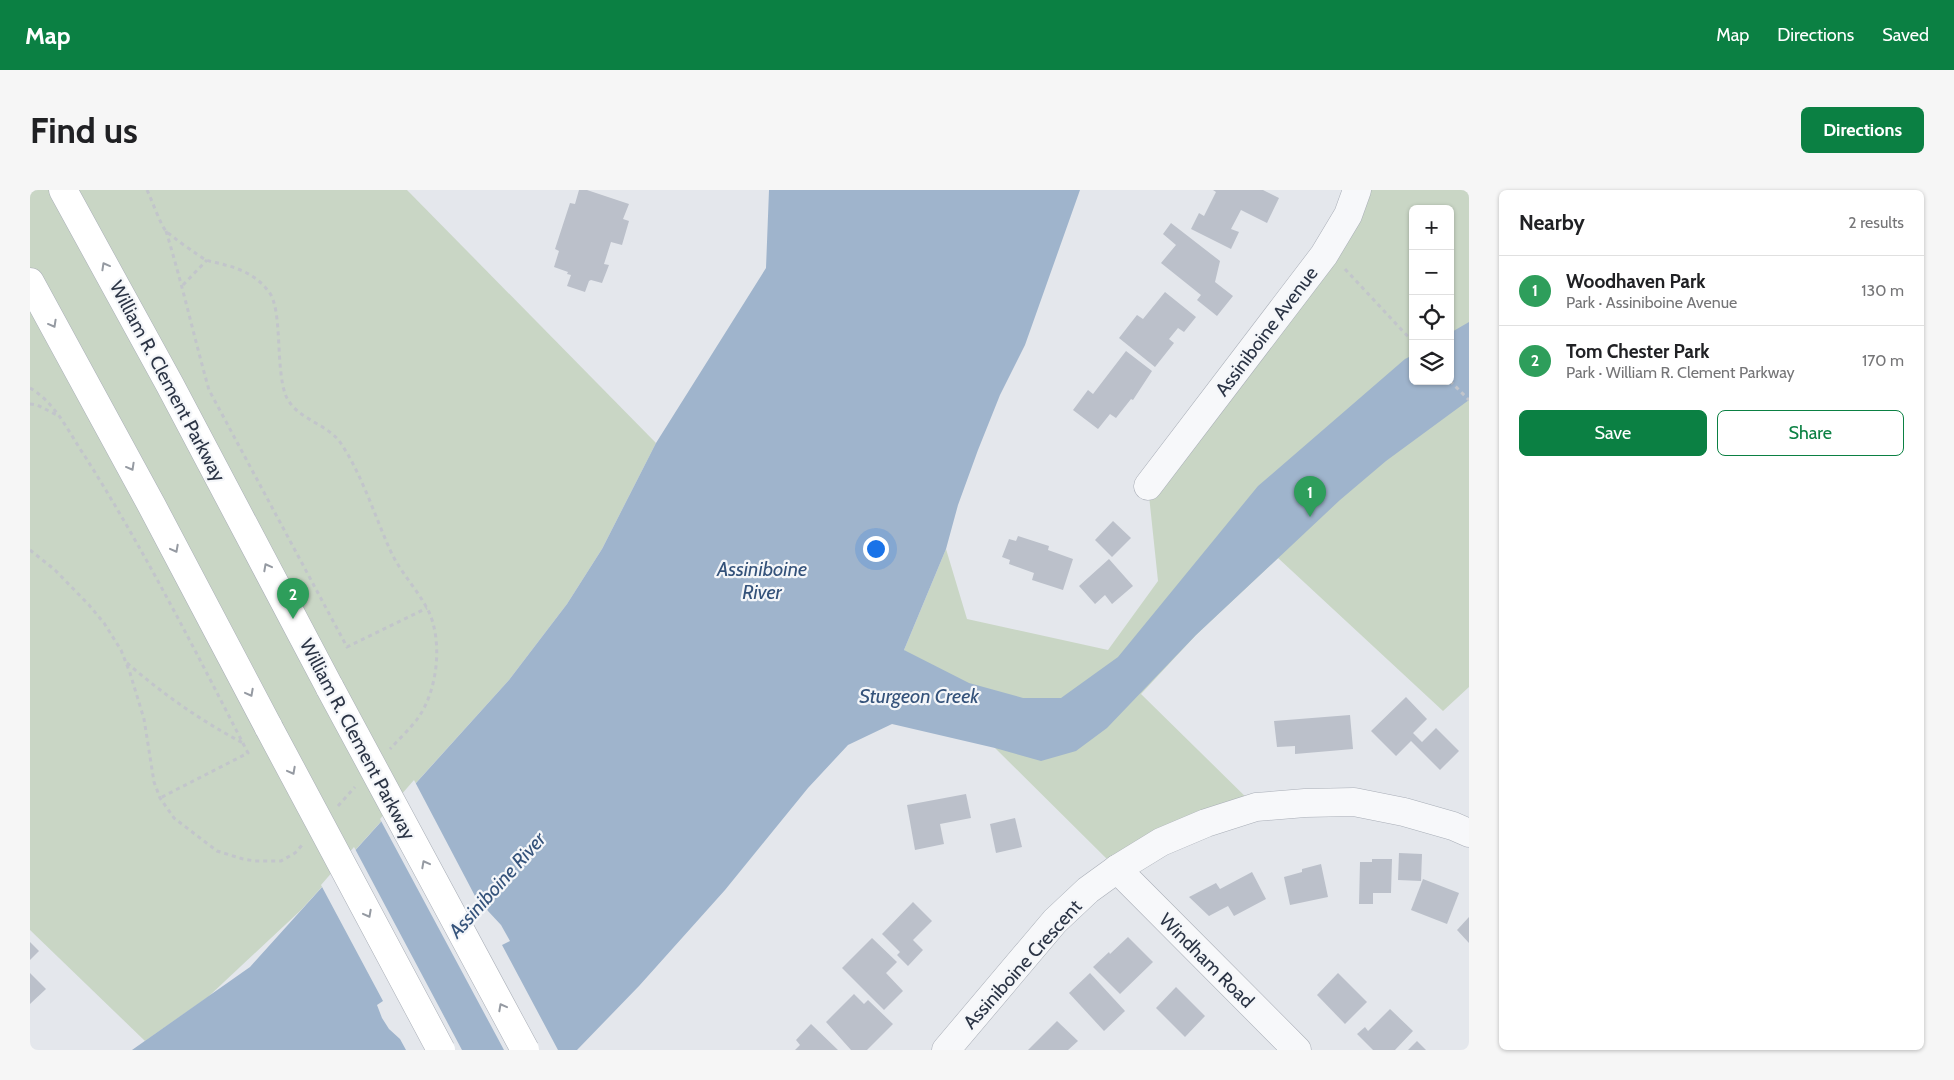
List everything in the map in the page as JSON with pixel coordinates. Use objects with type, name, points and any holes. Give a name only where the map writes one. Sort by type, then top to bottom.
[{"type":"main road","name":"William R. Clement Parkway","points":[[63,190],[170,385],[330,688],[525,1050]]},
{"type":"main road","points":[[30,282],[152,506],[441,1050]]},
{"type":"street","name":"Assiniboine Avenue","points":[[1155,476],[1324,255],[1348,215],[1357,190]]},
{"type":"street","name":"Assiniboine Crescent","points":[[946,1050],[1056,921],[1088,890],[1116,869],[1161,842],[1206,822],[1256,808],[1305,803],[1354,802],[1404,812],[1453,826],[1469,833]]},
{"type":"street","name":"Windham Road","points":[[1116,869],[1297,1050]]},
{"type":"path","points":[[166,231],[209,390],[347,647],[427,608]]},
{"type":"path","points":[[1324,255],[1344,268],[1409,338]]},
{"type":"path","points":[[182,285],[207,260]]},
{"type":"path","points":[[1454,385],[1469,400]]},
{"type":"path","points":[[30,388],[51,403],[104,487],[178,620],[248,753],[160,798]]},
{"type":"path","points":[[30,404],[37,405],[59,417]]},
{"type":"path","points":[[126,661],[184,707],[213,727],[243,744]]},
{"type":"green space","points":[[30,190],[407,190],[656,443],[602,549],[567,604],[509,680],[301,910],[208,997],[145,1041],[30,930]]},
{"type":"green space","points":[[1357,190],[1469,190],[1469,687],[1443,711],[1278,558],[1196,635],[1141,694],[1256,807],[1117,869],[962,717],[904,650],[946,549],[967,619],[1108,650],[1158,581],[1148,486]]},
{"type":"water","name":"Assiniboine River","points":[[769,190],[1080,190],[1025,345],[1000,395],[978,450],[958,505],[946,549],[904,650],[969,683],[1023,698],[1061,698],[1118,657],[1258,486],[1405,359],[1409,357],[1409,385],[1454,385],[1454,331],[1469,322],[1469,400],[1386,461],[1340,500],[1196,635],[1107,728],[1076,751],[1041,761],[995,748],[892,724],[848,745],[808,788],[725,890],[639,986],[577,1050],[132,1050],[250,967],[509,680],[567,604],[602,549],[656,443],[766,268]]},
{"type":"pier","points":[[414,780],[475,896],[478,894],[488,911],[501,925],[510,941],[502,945],[558,1050],[504,1050],[380,819]]},
{"type":"pier","points":[[354,847],[462,1050],[406,1050],[400,1039],[389,1029],[382,1018],[377,1005],[383,1001],[321,885]]},
{"type":"building","points":[[579,190],[587,190],[629,204],[623,219],[629,221],[622,245],[611,242],[604,264],[609,265],[602,283],[589,281],[585,292],[567,286],[571,275],[554,267],[559,251],[555,249],[570,203],[575,204]]},
{"type":"building","points":[[1213,190],[1263,190],[1279,198],[1267,223],[1241,210],[1231,229],[1239,232],[1231,249],[1191,229],[1199,213],[1204,216],[1216,192]]},
{"type":"building","points":[[1171,223],[1220,261],[1215,282],[1233,296],[1217,316],[1197,300],[1201,295],[1161,263],[1176,245],[1163,234]]},
{"type":"building","points":[[1165,292],[1196,317],[1184,332],[1178,328],[1169,339],[1174,343],[1155,367],[1119,338],[1137,315],[1143,319]]},
{"type":"building","points":[[1126,351],[1152,371],[1133,400],[1131,399],[1116,418],[1110,414],[1098,429],[1073,410],[1088,390],[1093,394]]},
{"type":"building","points":[[1113,521],[1131,538],[1112,557],[1095,540]]},
{"type":"building","points":[[1018,536],[1049,546],[1048,550],[1073,559],[1063,590],[1032,580],[1034,573],[1009,564],[1010,560],[1002,557],[1009,539],[1016,541]]},
{"type":"building","points":[[1109,559],[1133,586],[1112,604],[1105,595],[1095,604],[1079,586]]},
{"type":"building","points":[[1406,697],[1427,719],[1413,733],[1422,742],[1436,728],[1459,751],[1440,770],[1411,741],[1396,756],[1371,731]]},
{"type":"building","points":[[1350,715],[1353,749],[1295,754],[1295,746],[1277,747],[1274,721]]},
{"type":"building","points":[[966,794],[971,818],[940,824],[944,844],[915,850],[907,805]]},
{"type":"building","points":[[1015,818],[1022,847],[996,853],[990,824]]},
{"type":"building","points":[[1399,853],[1422,854],[1421,881],[1398,880]]},
{"type":"building","points":[[1372,859],[1392,859],[1391,893],[1373,893],[1373,904],[1359,904],[1360,862],[1372,862]]},
{"type":"building","points":[[1321,864],[1328,897],[1290,905],[1284,877],[1302,872],[1302,869]]},
{"type":"building","points":[[1252,872],[1266,899],[1234,916],[1228,906],[1209,916],[1189,897],[1216,883],[1220,889]]},
{"type":"building","points":[[1423,879],[1459,893],[1447,924],[1411,910]]},
{"type":"building","points":[[913,902],[932,921],[913,940],[923,950],[908,966],[897,955],[900,952],[882,934]]},
{"type":"building","points":[[1469,917],[1469,943],[1457,930]]},
{"type":"building","points":[[1128,937],[1153,962],[1120,994],[1093,967]]},
{"type":"building","points":[[872,938],[897,962],[886,973],[903,991],[884,1010],[842,968]]},
{"type":"building","points":[[30,942],[39,951],[30,960]]},
{"type":"building","points":[[30,973],[46,989],[30,1004]]},
{"type":"building","points":[[1090,973],[1125,1011],[1104,1031],[1069,993]]},
{"type":"building","points":[[1338,973],[1367,1002],[1345,1024],[1317,995]]},
{"type":"building","points":[[1176,987],[1205,1016],[1185,1037],[1156,1008]]},
{"type":"building","points":[[854,994],[864,1004],[868,1000],[893,1024],[867,1050],[851,1050],[826,1022]]},
{"type":"building","points":[[1390,1009],[1413,1031],[1395,1050],[1373,1050],[1357,1034],[1365,1027],[1368,1031]]},
{"type":"building","points":[[1057,1021],[1078,1041],[1068,1050],[1028,1050]]},
{"type":"building","points":[[811,1024],[838,1050],[795,1050],[800,1045],[796,1040]]},
{"type":"building","points":[[1417,1041],[1426,1050],[1408,1050]]},
{"type":"place","name":"Woodhaven Park","points":[[1310,517]]},
{"type":"place","name":"Tom Chester Park","points":[[293,619]]},
{"type":"water label","name":"Sturgeon Creek","points":[[919,696]]}]
